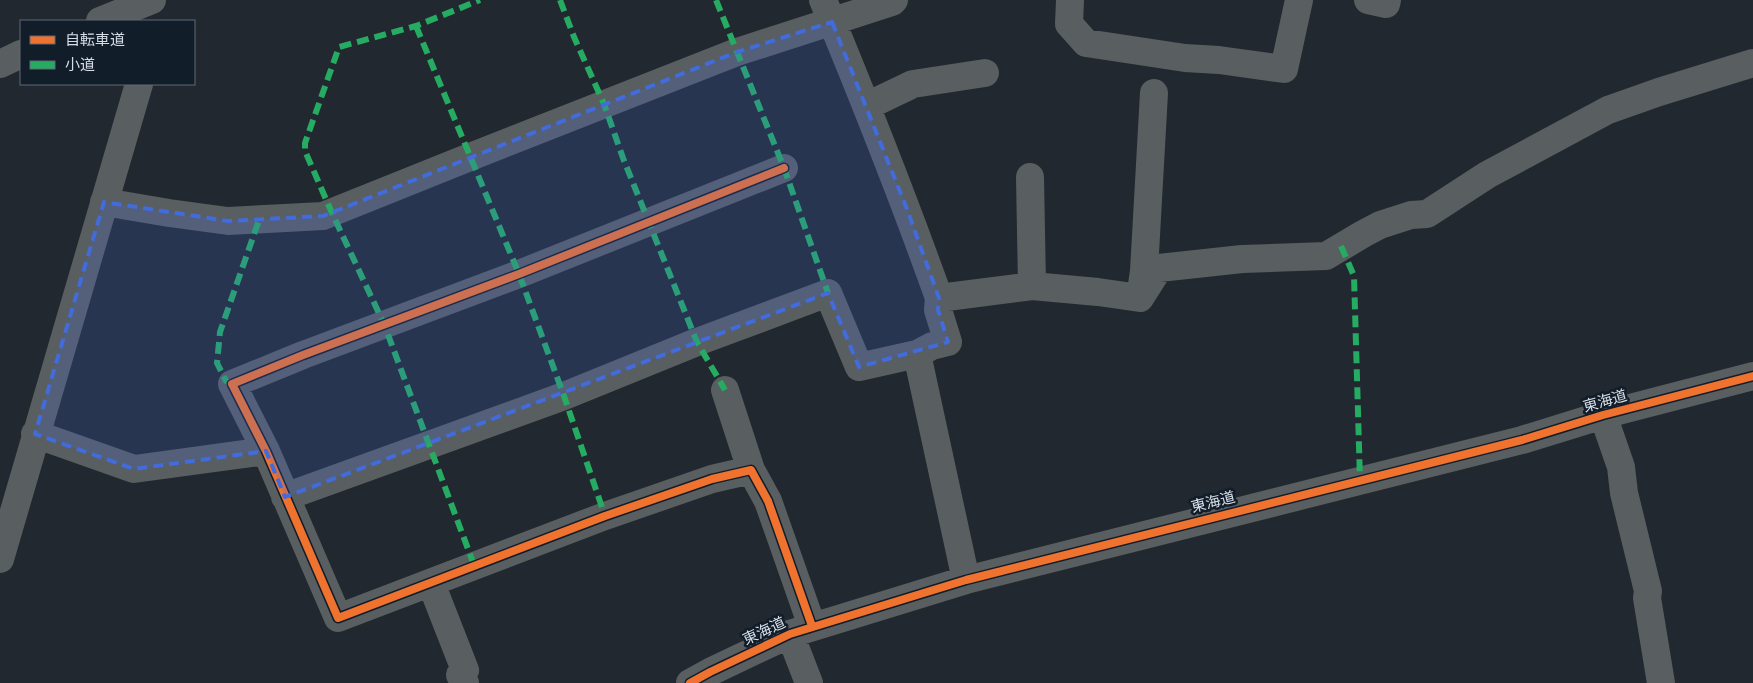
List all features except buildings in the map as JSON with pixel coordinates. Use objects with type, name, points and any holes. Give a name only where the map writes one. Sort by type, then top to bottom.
[{"type":"street","points":[[104,202],[169,213],[228,220],[323,216],[737,52],[827,11],[892,2],[894,0]]},
{"type":"street","points":[[1070,0],[1069,24],[1086,43],[1185,58],[1284,69],[1299,0]]},
{"type":"street","points":[[1368,0],[1386,4],[1387,0]]},
{"type":"street","points":[[104,20],[145,9]]},
{"type":"street","points":[[285,497],[564,396],[697,342],[828,293],[859,367],[917,354],[932,346],[948,342],[938,310],[939,298],[908,209],[827,11]]},
{"type":"street","points":[[0,64],[20,54]]},
{"type":"street","points":[[1140,298],[1159,268],[1242,259],[1326,256],[1380,225],[1410,215],[1427,214],[1487,175],[1608,110],[1753,63]]},
{"type":"street","points":[[867,106],[913,84],[985,73]]},
{"type":"street","points":[[0,559],[35,434],[139,85]]},
{"type":"street","points":[[1140,298],[1144,271],[1154,93]]},
{"type":"street","points":[[751,470],[712,479],[678,490],[474,565],[338,618],[266,451],[232,384],[303,355],[519,274],[784,168]]},
{"type":"street","points":[[1030,177],[1032,286]]},
{"type":"street","points":[[939,298],[1032,286],[1140,298]]},
{"type":"street","points":[[917,354],[966,580]]},
{"type":"street","name":"東海道","points":[[690,683],[801,630],[966,580],[1522,440],[1603,415],[1753,376]]},
{"type":"street","points":[[724,390],[751,470],[768,501],[801,630],[809,683]]},
{"type":"street","points":[[1603,415],[1622,467],[1624,493],[1648,591],[1647,598],[1661,683]]},
{"type":"street","points":[[35,434],[134,469],[266,451]]},
{"type":"street","points":[[431,583],[464,670],[460,675],[465,683]]},
{"type":"highlighted area","points":[[832,22],[907,209],[939,298],[938,310],[948,342],[859,367],[828,293],[285,497],[266,451],[134,469],[35,434],[104,202],[228,221],[323,216],[737,52]]},
{"type":"marked path","points":[[474,565],[384,324],[332,213],[305,151],[305,143],[339,47],[416,26],[480,0]]},
{"type":"marked path","points":[[560,0],[574,37],[604,104],[623,158],[697,342],[725,390]]},
{"type":"marked path","points":[[716,0],[784,168],[828,293]]},
{"type":"marked path","points":[[416,26],[519,274],[564,396],[605,516]]},
{"type":"marked path","points":[[232,384],[226,381],[217,363],[220,332],[259,220]]},
{"type":"marked path","points":[[1341,246],[1354,276],[1360,480]]},
{"type":"cycle path","points":[[784,168],[519,274],[303,355],[232,384],[266,451],[338,618],[605,516],[712,479],[751,470],[768,501],[812,626]]},
{"type":"cycle path","points":[[690,683],[790,634],[966,580],[1522,440],[1603,415],[1753,376]]}]
